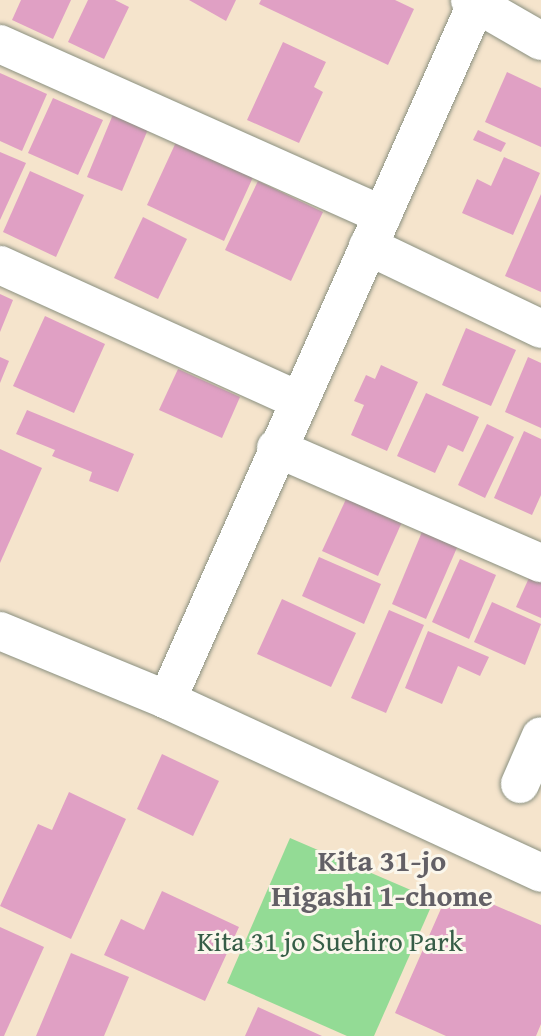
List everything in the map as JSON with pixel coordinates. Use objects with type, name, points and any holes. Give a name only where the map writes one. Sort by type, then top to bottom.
[{"type":"street","points":[[167,700],[475,1],[541,41]]},
{"type":"street","points":[[0,44],[375,230],[541,329]]},
{"type":"street","points":[[0,265],[300,401]]},
{"type":"street","points":[[276,448],[541,563]]},
{"type":"street","points":[[0,631],[167,700],[541,873]]},
{"type":"street","points":[[520,784],[541,736]]},
{"type":"green space","name":"Kita 31 jo Suehiro Park","points":[[290,838],[434,900],[374,1036],[347,1036],[227,983]]},
{"type":"building","points":[[21,0],[71,0],[53,39],[12,20]]},
{"type":"building","points":[[88,0],[115,0],[129,7],[104,59],[68,42]]},
{"type":"building","points":[[189,0],[236,0],[226,21]]},
{"type":"building","points":[[261,0],[395,0],[414,9],[388,65],[259,4]]},
{"type":"building","points":[[283,42],[326,62],[314,87],[323,92],[299,143],[247,120]]},
{"type":"building","points":[[507,72],[541,88],[541,147],[485,122]]},
{"type":"building","points":[[0,73],[47,94],[22,151],[0,141]]},
{"type":"building","points":[[53,98],[103,120],[78,175],[28,153]]},
{"type":"building","points":[[114,112],[149,127],[122,191],[87,177]]},
{"type":"building","points":[[478,130],[506,143],[501,152],[473,140]]},
{"type":"building","points":[[177,140],[254,175],[224,241],[147,205]]},
{"type":"building","points":[[0,152],[26,163],[0,220]]},
{"type":"building","points":[[504,157],[540,173],[513,235],[462,213],[477,179],[491,186]]},
{"type":"building","points":[[30,171],[84,195],[56,257],[3,232]]},
{"type":"building","points":[[258,181],[323,212],[291,281],[225,250]]},
{"type":"building","points":[[541,194],[541,292],[505,276]]},
{"type":"building","points":[[143,217],[187,239],[158,299],[114,278]]},
{"type":"building","points":[[0,294],[13,300],[0,332]]},
{"type":"building","points":[[45,316],[105,344],[74,413],[13,386]]},
{"type":"building","points":[[466,328],[516,350],[491,406],[442,385]]},
{"type":"building","points":[[0,357],[9,361],[0,383]]},
{"type":"building","points":[[528,357],[541,363],[541,428],[505,412]]},
{"type":"building","points":[[381,365],[418,382],[387,451],[351,435],[364,405],[354,401],[366,375],[375,379]]},
{"type":"building","points":[[178,369],[240,397],[222,438],[159,410]]},
{"type":"building","points":[[426,393],[479,417],[463,452],[448,445],[435,473],[397,456]]},
{"type":"building","points":[[27,410],[134,454],[118,492],[89,481],[92,472],[52,456],[55,450],[16,434]]},
{"type":"building","points":[[487,424],[514,437],[485,498],[458,485]]},
{"type":"building","points":[[524,431],[541,439],[541,495],[532,515],[494,498]]},
{"type":"building","points":[[0,449],[42,468],[0,563]]},
{"type":"building","points":[[347,497],[402,522],[378,576],[322,551]]},
{"type":"building","points":[[424,527],[459,543],[426,619],[392,604]]},
{"type":"building","points":[[319,557],[381,584],[364,624],[302,596]]},
{"type":"building","points":[[460,559],[496,575],[469,639],[432,622]]},
{"type":"building","points":[[532,571],[541,575],[541,618],[516,607]]},
{"type":"building","points":[[282,599],[356,633],[331,687],[257,654]]},
{"type":"building","points":[[492,602],[541,624],[525,665],[474,642]]},
{"type":"building","points":[[389,610],[424,625],[386,713],[351,698]]},
{"type":"building","points":[[428,631],[489,657],[480,676],[458,666],[442,704],[405,688]]},
{"type":"building","points":[[162,754],[219,781],[193,836],[137,809]]},
{"type":"building","points":[[69,792],[126,819],[71,939],[0,906],[38,824],[52,830]]},
{"type":"building","points":[[162,891],[239,927],[205,1001],[104,955],[121,919],[144,930]]},
{"type":"building","points":[[469,894],[541,925],[541,1024],[536,1036],[446,1036],[395,1013],[447,895],[464,903]]},
{"type":"building","points":[[0,927],[44,947],[4,1036],[0,1036]]},
{"type":"building","points":[[71,953],[129,977],[104,1036],[36,1036]]},
{"type":"building","points":[[258,1007],[322,1036],[245,1036]]},
{"type":"district","name":"Kita 31-jo Higashi 1-chome","points":[[382,877]]}]
